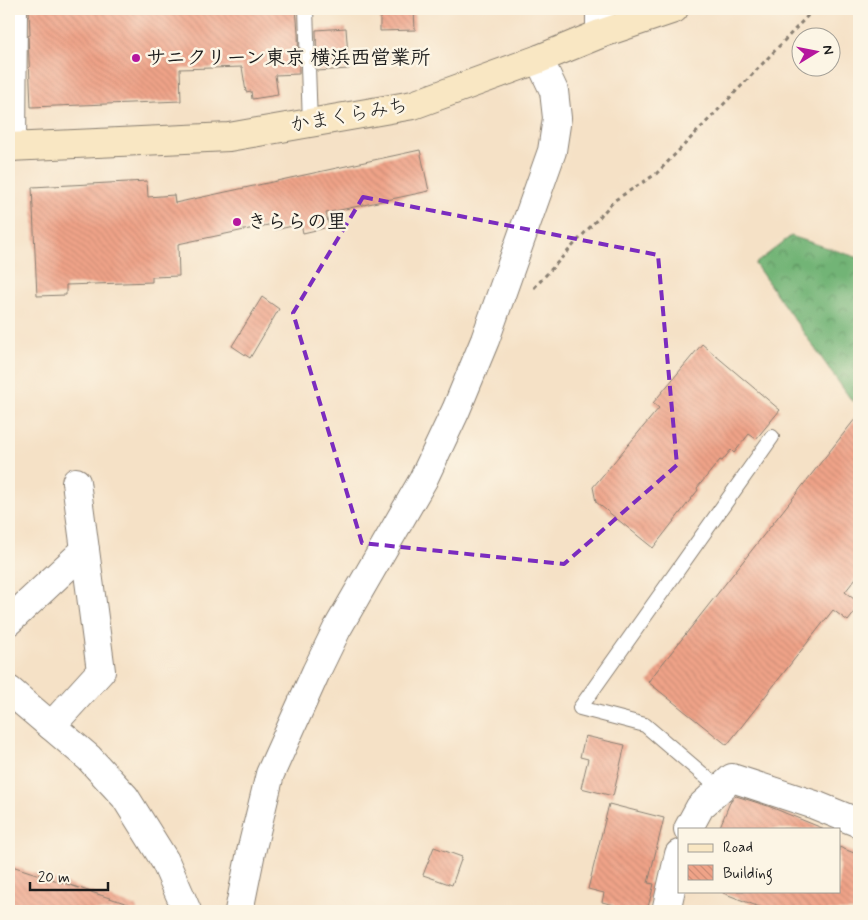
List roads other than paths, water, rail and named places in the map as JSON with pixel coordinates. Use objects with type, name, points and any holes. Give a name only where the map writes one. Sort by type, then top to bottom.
[{"type":"main road","name":"かまくらみち","points":[[10,147],[229,137],[413,105],[539,59],[600,21],[674,9]]},
{"type":"street","points":[[10,147],[13,9]]},
{"type":"street","points":[[239,911],[270,774],[337,629],[423,480],[456,410],[485,340],[552,151],[557,118],[554,91],[539,59]]},
{"type":"street","points":[[51,726],[100,671],[76,482]]},
{"type":"street","points":[[9,621],[85,550]]},
{"type":"street","points":[[9,690],[89,758],[125,797],[165,861],[187,911]]},
{"type":"street","points":[[689,828],[700,807],[732,778],[815,804],[859,823]]},
{"type":"street","points":[[672,909],[678,862]]},
{"type":"lane","points":[[306,9],[310,124]]},
{"type":"lane","points":[[720,789],[645,725],[580,708],[772,437]]},
{"type":"place","name":"サニクリーン東京 横浜西営業所","points":[[136,58]]},
{"type":"place","name":"きららの里","points":[[237,222]]}]
